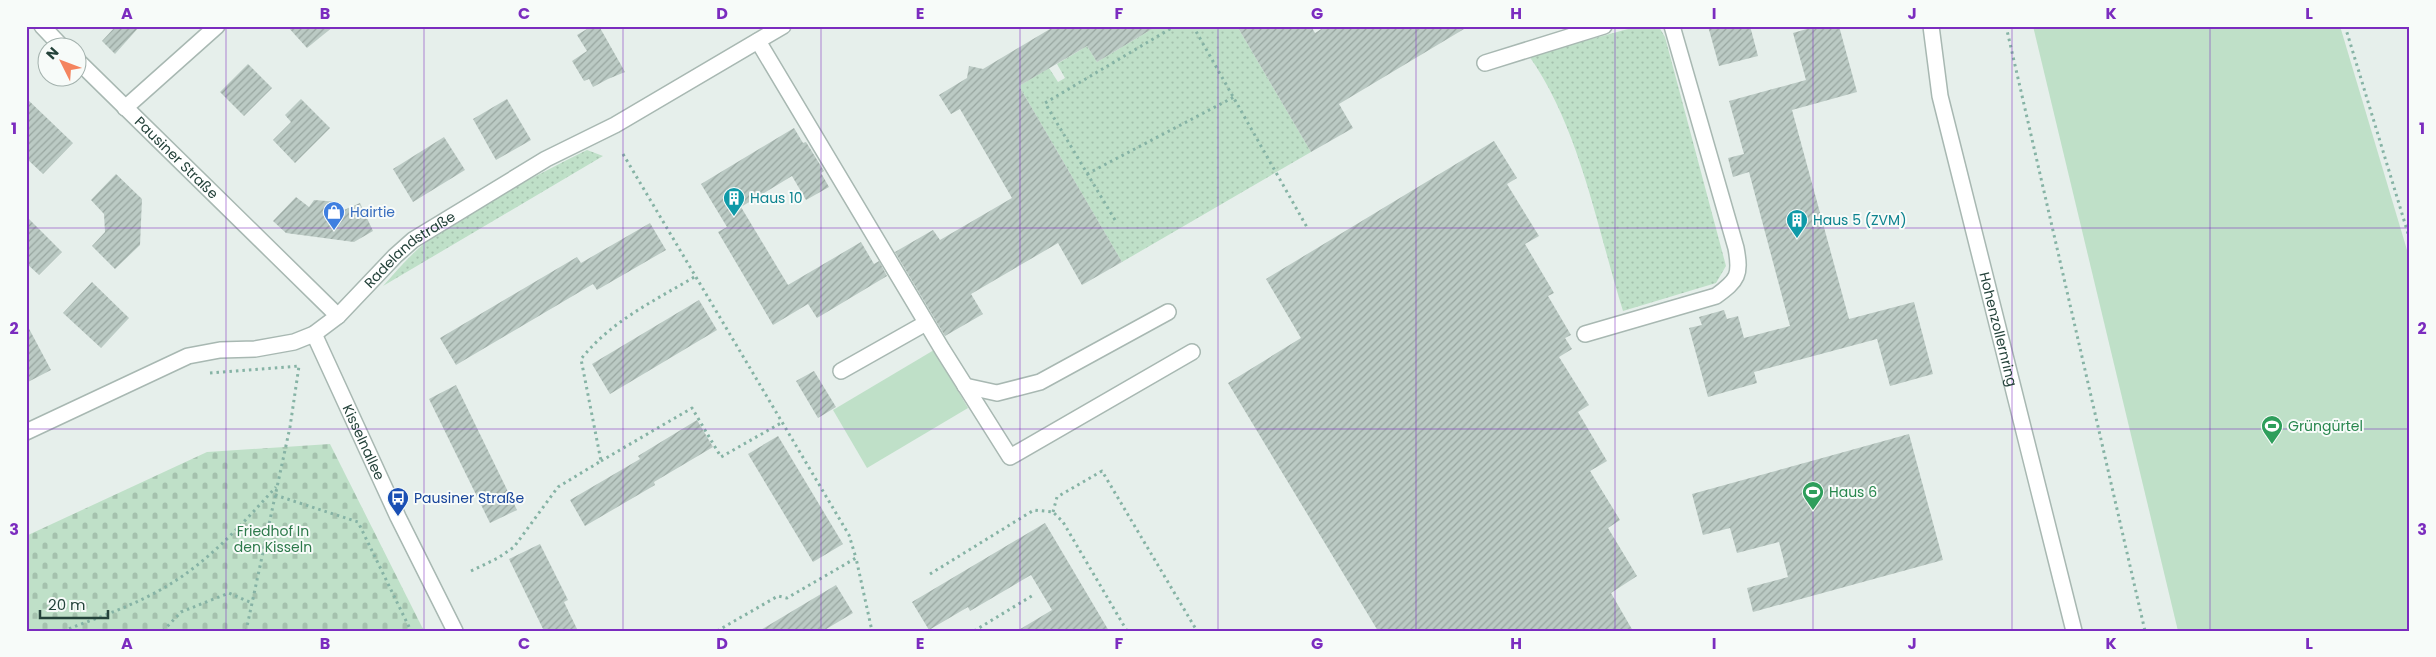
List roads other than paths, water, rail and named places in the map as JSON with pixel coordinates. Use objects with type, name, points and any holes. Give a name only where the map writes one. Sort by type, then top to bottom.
[{"type":"street","points":[[42,26],[53,38]]},
{"type":"street","points":[[125,108],[217,26]]},
{"type":"street","name":"Radelandstraße","points":[[26,432],[188,356],[220,350],[255,349],[294,342],[314,334],[338,316],[395,256],[413,240],[546,160],[615,125],[783,26]]},
{"type":"street","points":[[1485,63],[1604,26]]},
{"type":"street","points":[[1585,334],[1716,296],[1731,285],[1740,268],[1736,248],[1672,26]]},
{"type":"street","name":"Hohenzollernring","points":[[1931,26],[1940,96],[2074,631]]},
{"type":"street","points":[[758,41],[926,323],[1010,457],[1192,352]]},
{"type":"street","name":"Pausiner Straße","points":[[88,72],[338,316]]},
{"type":"street","points":[[965,386],[997,393],[1040,382],[1168,312]]},
{"type":"street","points":[[841,372],[926,323]]},
{"type":"street","name":"Kisselnallee","points":[[314,334],[398,516],[455,631]]},
{"type":"place","name":"Haus 10","points":[[734,217]]},
{"type":"place","name":"Hairtie","points":[[334,231]]},
{"type":"place","name":"Haus 5 (ZVM)","points":[[1797,239]]},
{"type":"place","name":"Grüngürtel","points":[[2272,445]]},
{"type":"place","name":"Haus 6","points":[[1813,511]]},
{"type":"place","name":"Pausiner Straße","points":[[398,517]]},
{"type":"park label","name":"Friedhof In den Kisseln","points":[[273,540]]}]
